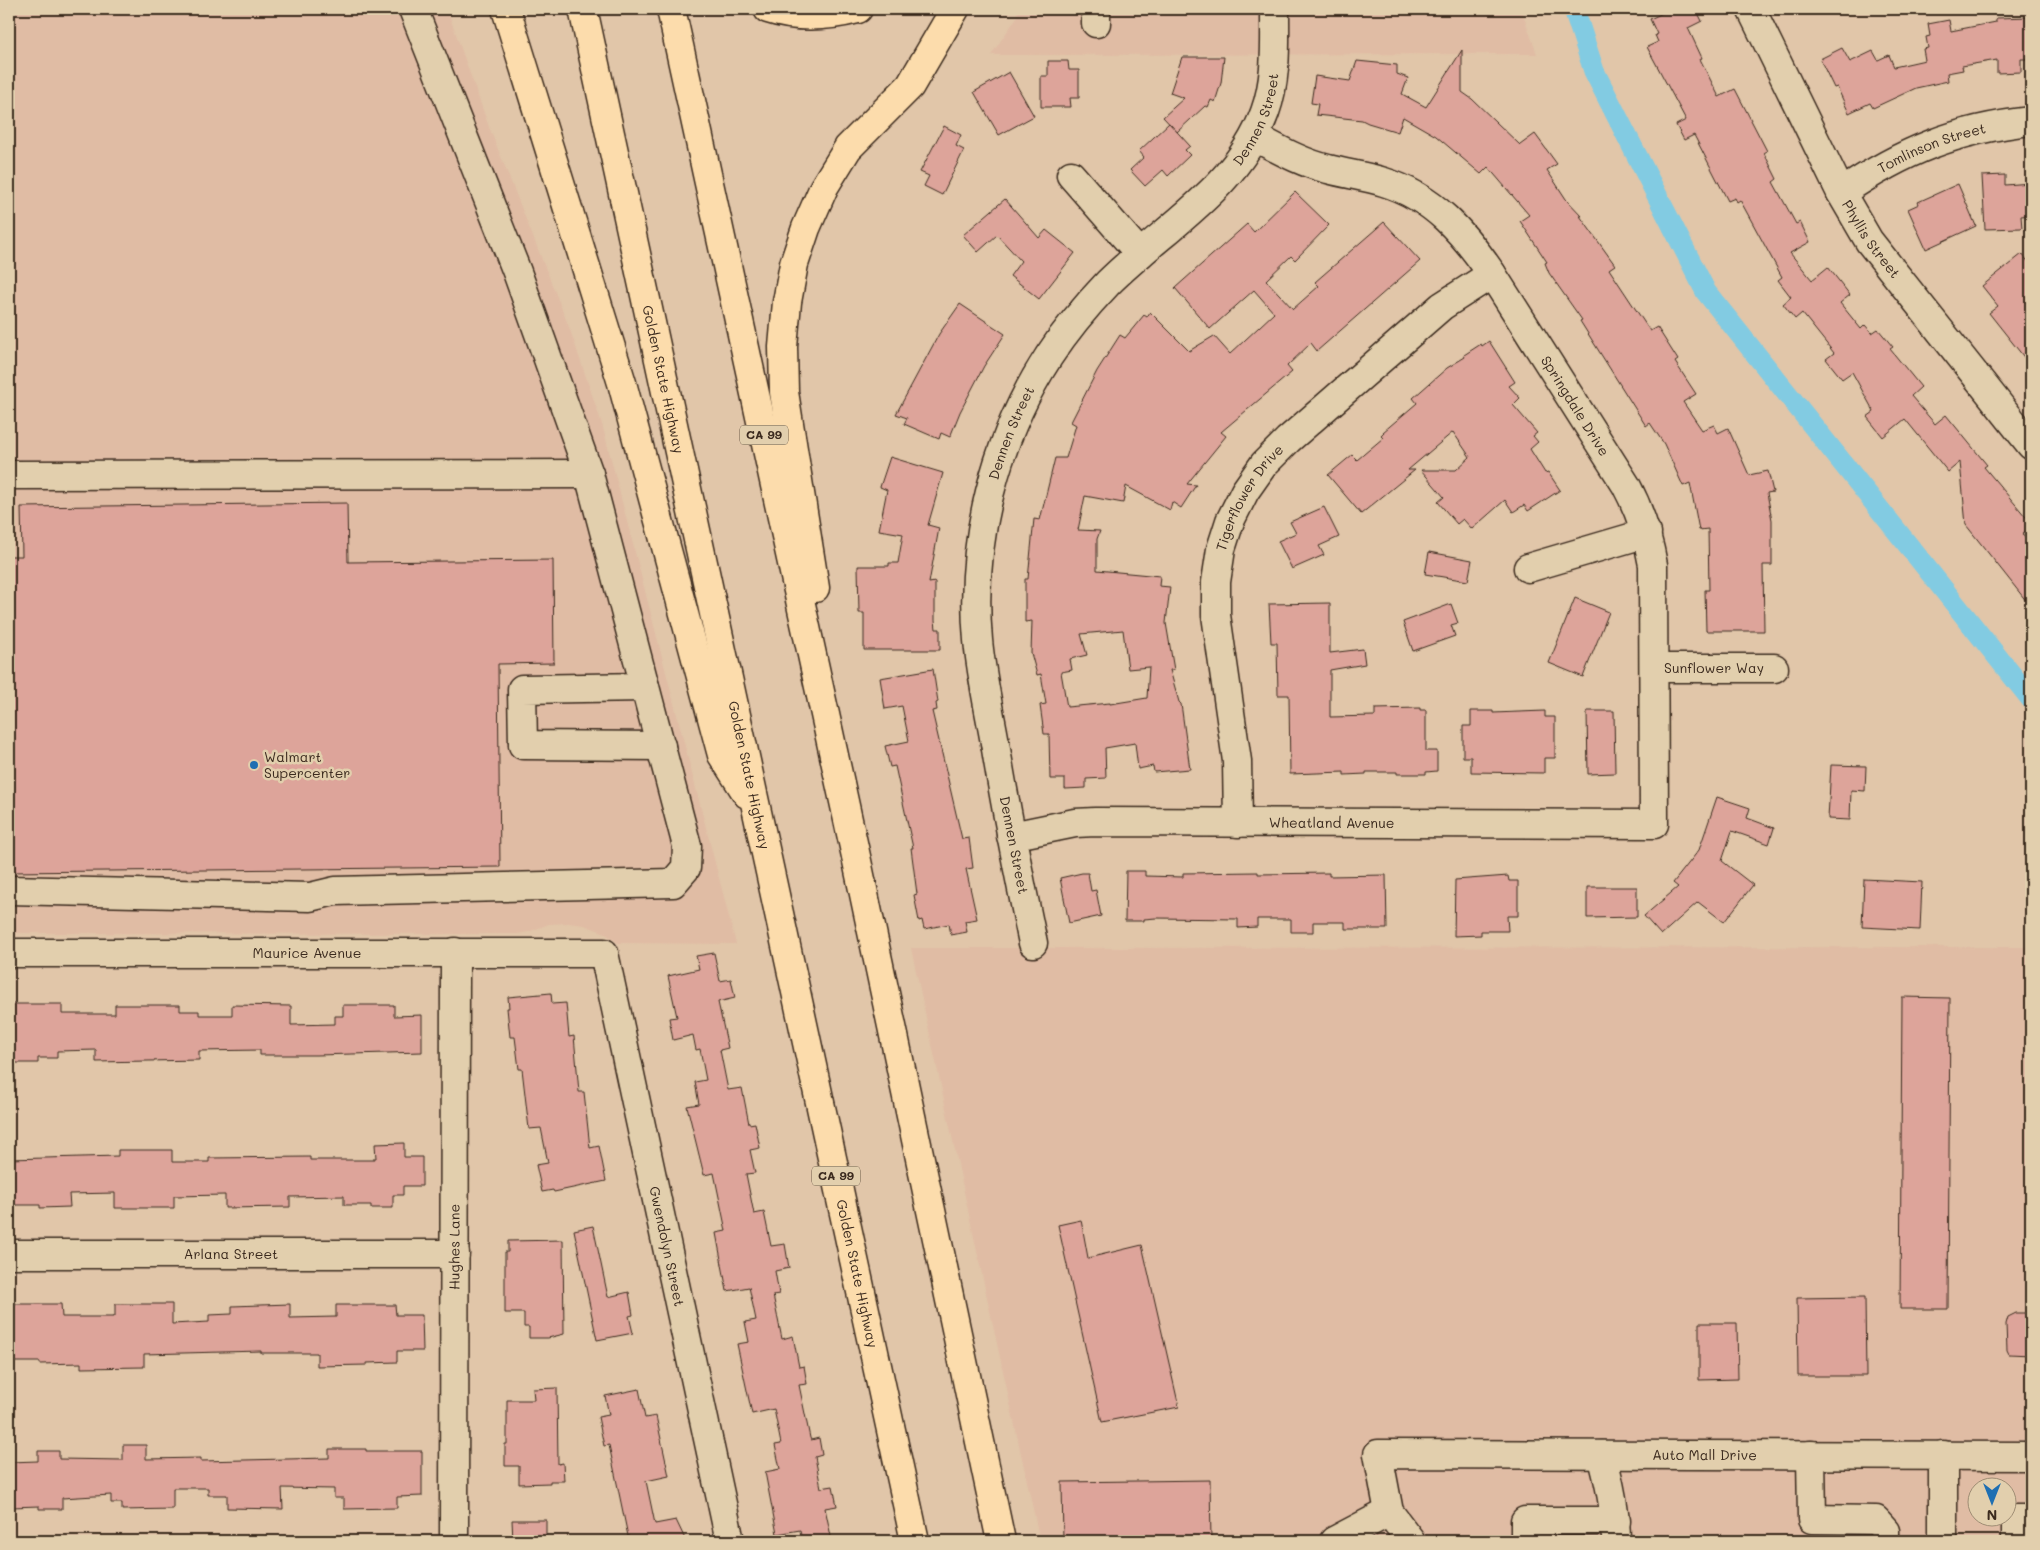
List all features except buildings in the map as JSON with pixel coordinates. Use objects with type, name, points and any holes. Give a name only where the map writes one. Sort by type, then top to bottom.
[{"type":"highway","points":[[506,9],[622,383],[722,755],[757,811]]},
{"type":"highway","name":"Golden State Highway","points":[[583,9],[915,1541]]},
{"type":"highway","name":"CA 99","points":[[671,9],[857,861],[1002,1541]]},
{"type":"highway","points":[[768,9],[807,16],[833,15],[858,9]]},
{"type":"highway","points":[[857,861],[784,392],[783,347],[787,302],[794,264],[806,228],[824,186],[848,148],[910,86],[955,9]]},
{"type":"street","points":[[9,890],[310,897],[335,891],[673,882],[686,868],[687,846],[589,474],[517,272],[413,9]]},
{"type":"street","name":"Dennen Street","points":[[1033,943],[1011,836],[978,642],[977,572],[983,525],[994,478],[1009,434],[1025,398],[1049,357],[1083,311],[1108,283],[1223,181],[1244,156],[1255,137],[1266,110],[1273,82],[1275,9]]},
{"type":"street","name":"Phyllis Street","points":[[1751,9],[1841,193],[1868,241],[2031,445]]},
{"type":"street","name":"Tomlinson Street","points":[[1841,193],[1874,170],[1913,150],[1955,134],[1998,124],[2031,121]]},
{"type":"street","name":"Springdale Drive","points":[[1255,137],[1303,161],[1328,169],[1385,182],[1425,202],[1450,221],[1470,242],[1492,274],[1626,485],[1647,533],[1654,565],[1654,824]]},
{"type":"street","points":[[1071,175],[1140,254]]},
{"type":"street","name":"Tigerflower Drive","points":[[1238,823],[1237,761],[1216,615],[1216,582],[1221,549],[1230,521],[1245,491],[1264,464],[1288,440],[1442,306],[1492,274]]},
{"type":"street","points":[[9,475],[589,474]]},
{"type":"street","points":[[1528,568],[1647,533]]},
{"type":"street","name":"Sunflower Way","points":[[1654,668],[1774,668]]},
{"type":"street","points":[[645,687],[522,689],[523,745],[661,746]]},
{"type":"street","name":"Wheatland Avenue","points":[[1011,836],[1076,824],[1654,824]]},
{"type":"street","name":"Hughes Lane","points":[[454,952],[454,1541]]},
{"type":"street","name":"Maurice Avenue","points":[[9,953],[604,953]]},
{"type":"street","name":"Gwendolyn Street","points":[[604,953],[730,1541]]},
{"type":"street","name":"Arlana Street","points":[[9,1254],[454,1254]]},
{"type":"street","name":"Auto Mall Drive","points":[[1389,1512],[1378,1454],[2031,1456]]},
{"type":"street","points":[[1524,1541],[1524,1521],[1616,1531],[1613,1494],[1602,1455]]},
{"type":"street","points":[[1810,1455],[1811,1530],[1876,1520],[1885,1530],[1885,1541]]},
{"type":"street","points":[[1943,1455],[1943,1541]]},
{"type":"street","points":[[1334,1541],[1389,1512],[1411,1541]]},
{"type":"street","points":[[2016,1541],[2016,1519],[2031,1519]]},
{"type":"shaded area","points":[[9,9],[447,9],[489,127],[569,327],[602,424],[736,944],[618,943],[603,932],[584,925],[568,923],[549,924],[517,934],[9,933]]},
{"type":"shaded area","points":[[1018,9],[1521,9],[1537,54],[991,55],[1017,17]]},
{"type":"shaded area","points":[[2031,947],[2031,1541],[1040,1541],[911,948]]},
{"type":"waterway","points":[[1574,9],[1594,71],[1706,292],[2031,699]]},
{"type":"place","name":"Walmart Supercenter","points":[[254,765]]}]
